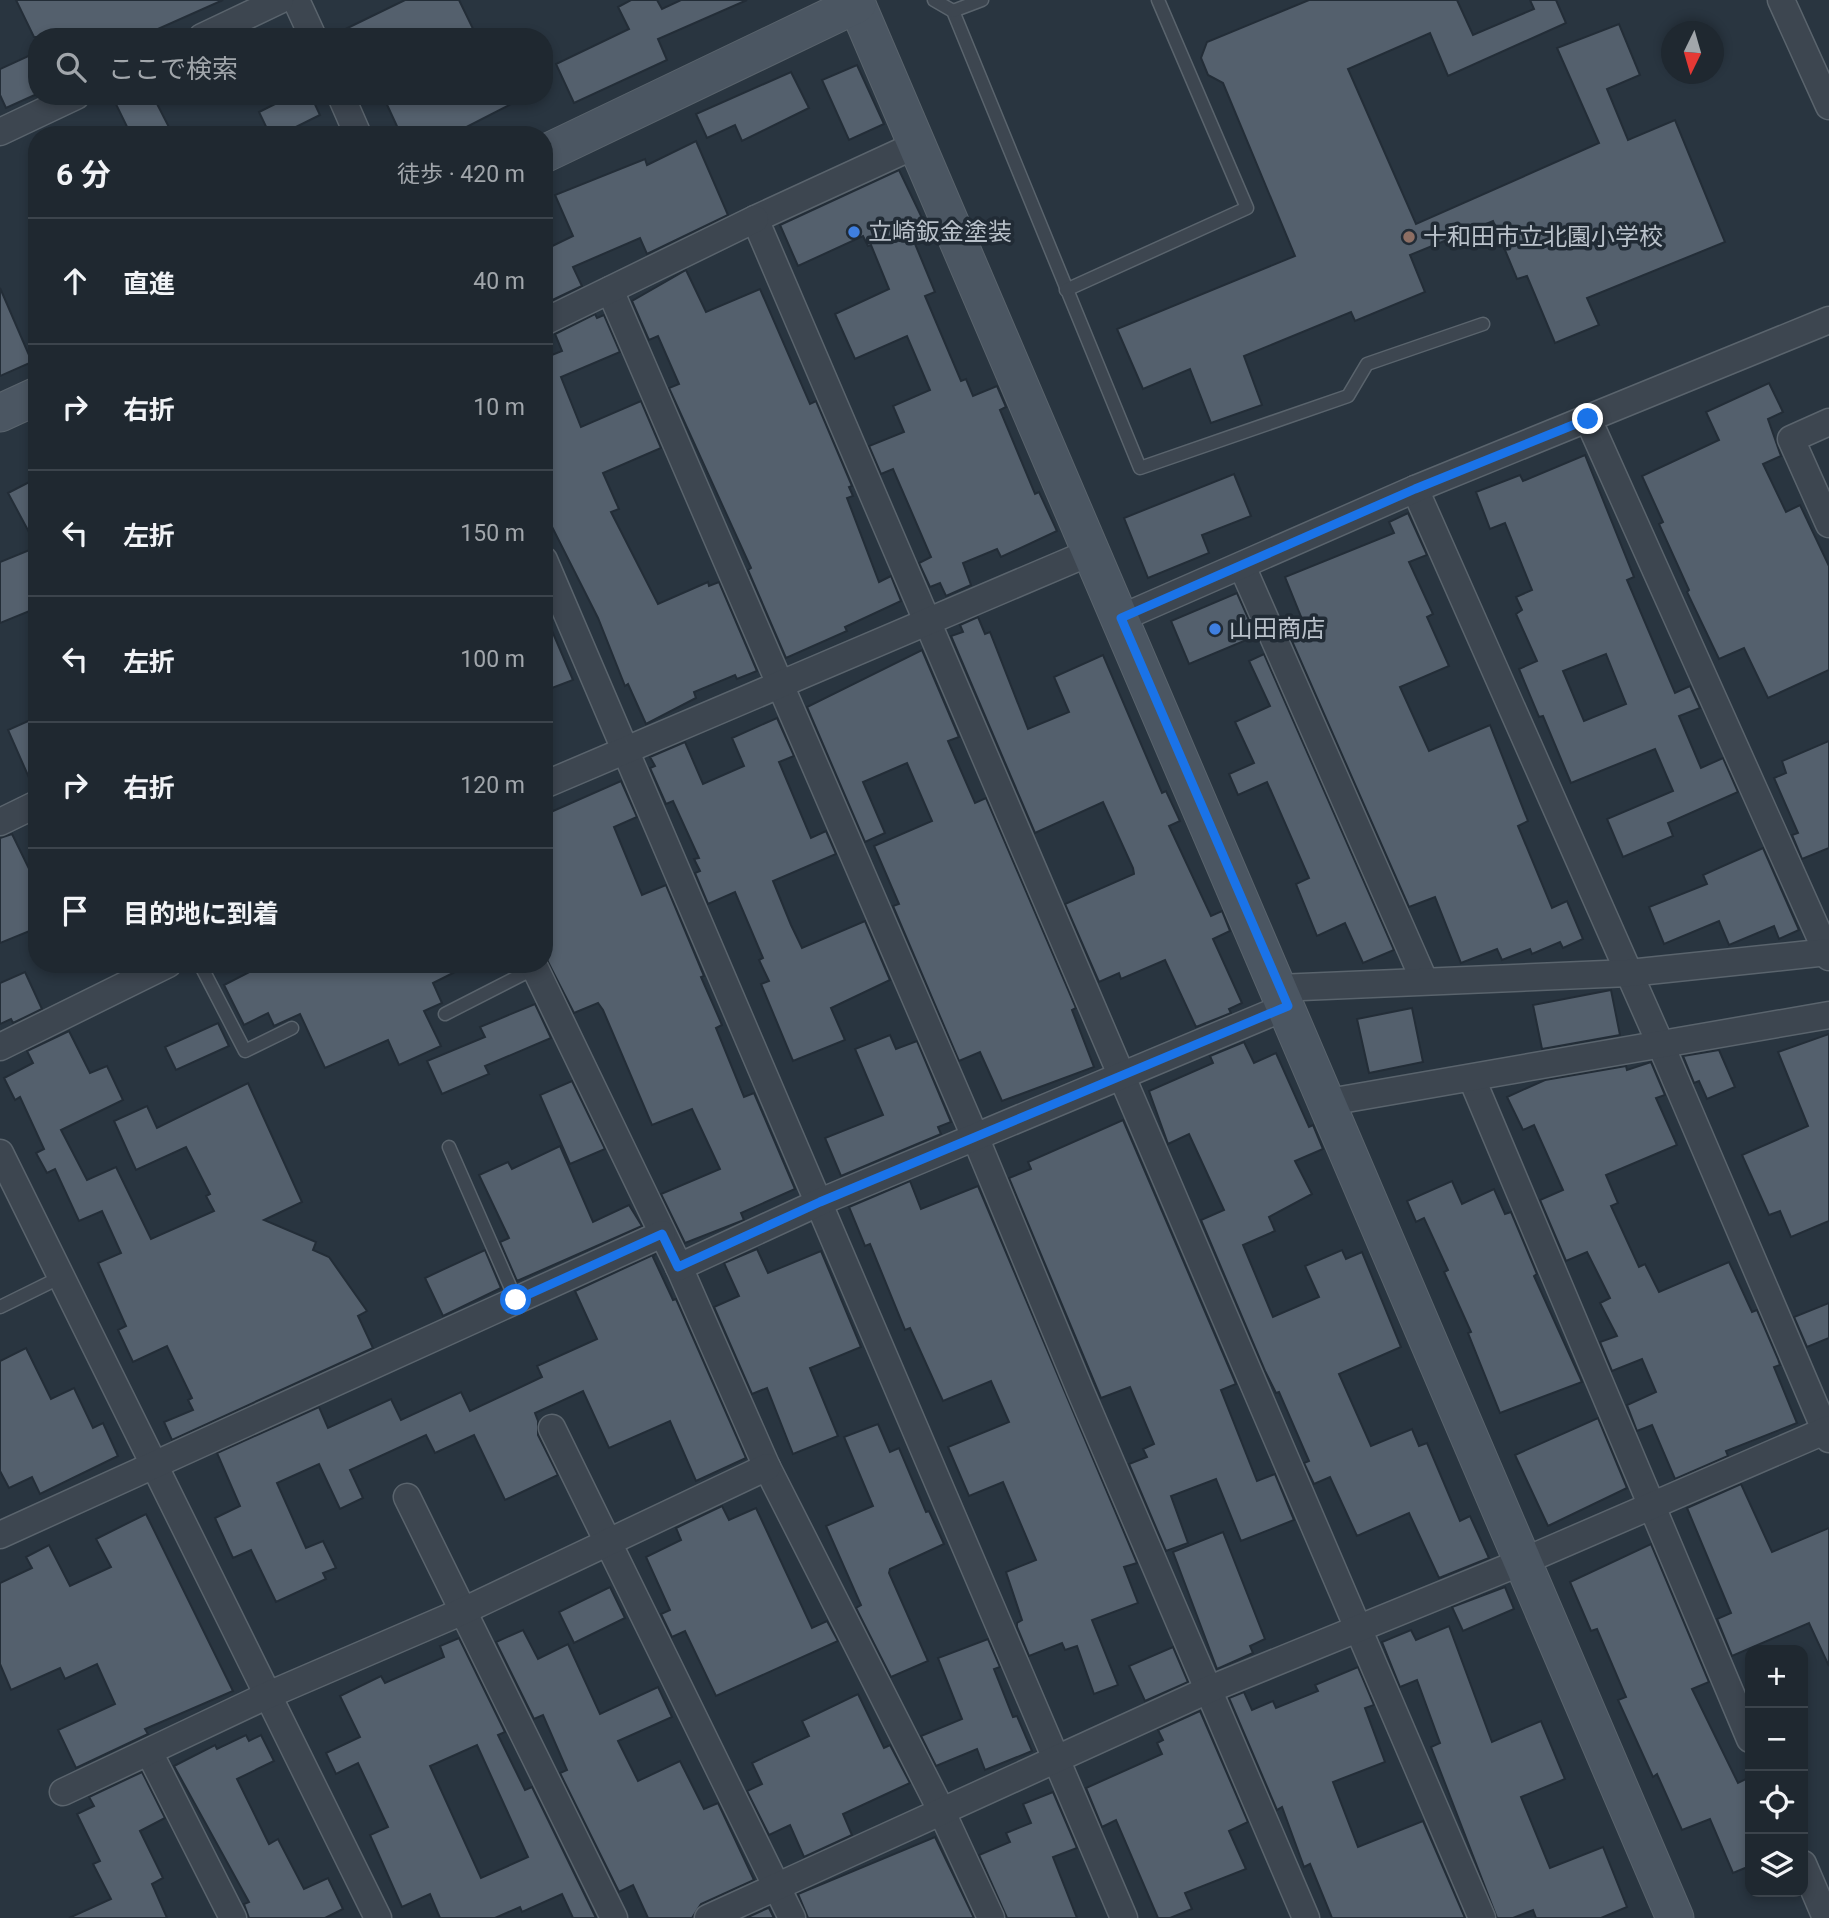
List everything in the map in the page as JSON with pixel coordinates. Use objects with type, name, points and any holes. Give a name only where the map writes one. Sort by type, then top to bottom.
[{"type":"street","points":[[221,28],[280,0]]},
{"type":"street","points":[[296,0],[309,28]]},
{"type":"street","points":[[1781,0],[1829,106]]},
{"type":"street","points":[[553,150],[862,1],[918,144],[1091,552],[1329,1102],[1675,1918]]},
{"type":"street","points":[[0,132],[57,105]]},
{"type":"street","points":[[345,105],[354,126]]},
{"type":"street","points":[[553,317],[918,144]]},
{"type":"street","points":[[755,219],[1121,1076],[1361,1629],[1482,1918]]},
{"type":"street","points":[[610,290],[781,682],[1306,1918]]},
{"type":"street","points":[[1121,618],[1415,489],[1829,320]]},
{"type":"street","points":[[0,413],[28,400]]},
{"type":"street","points":[[678,1267],[820,1202],[976,1139],[1121,1076],[1283,997],[1424,980],[1629,973],[1828,954],[1588,419]]},
{"type":"street","points":[[1829,422],[1791,439],[1829,524]]},
{"type":"street","points":[[708,1918],[776,1884],[1210,1689],[1361,1629],[1651,1504],[1828,1433],[1660,1043],[1415,489]]},
{"type":"street","points":[[553,781],[1091,552]]},
{"type":"street","points":[[1242,566],[1424,980]]},
{"type":"street","points":[[553,583],[1124,1918]]},
{"type":"street","points":[[0,822],[28,808]]},
{"type":"street","points":[[0,1046],[150,973]]},
{"type":"street","points":[[537,973],[678,1267],[767,1467],[941,1810],[991,1918]]},
{"type":"street","points":[[1329,1102],[1472,1079],[1829,1014]]},
{"type":"street","points":[[1472,1079],[1745,1727]]},
{"type":"street","points":[[0,1153],[378,1918]]},
{"type":"street","points":[[0,1535],[662,1234]]},
{"type":"street","points":[[552,1427],[792,1918]]},
{"type":"street","points":[[63,1792],[266,1696],[461,1612],[767,1467]]},
{"type":"street","points":[[407,1497],[461,1612],[614,1918]]},
{"type":"street","points":[[149,1752],[233,1918]]},
{"type":"street","points":[[1808,1876],[1826,1918]]},
{"type":"lane","points":[[934,0],[953,11],[1140,468],[1348,396],[1367,364],[1483,324]]},
{"type":"lane","points":[[953,11],[982,0]]},
{"type":"lane","points":[[1066,290],[1247,208],[1157,0]]},
{"type":"lane","points":[[205,973],[245,1051],[292,1028]]},
{"type":"lane","points":[[445,1014],[521,973]]},
{"type":"lane","points":[[449,1147],[516,1300]]},
{"type":"lane","points":[[0,1307],[61,1277]]},
{"type":"building","points":[[16,0],[223,0],[160,28],[30,28]]},
{"type":"building","points":[[405,0],[459,0],[473,28],[347,28]]},
{"type":"building","points":[[631,0],[657,0],[662,9],[681,0],[747,0],[658,39],[667,60],[574,103],[556,64],[629,29],[618,7]]},
{"type":"building","points":[[1309,0],[1457,0],[1473,35],[1534,9],[1530,0],[1556,0],[1566,23],[1448,76],[1430,33],[1348,69],[1416,224],[1599,143],[1557,48],[1619,24],[1640,75],[1607,89],[1628,140],[1675,120],[1725,242],[1587,298],[1599,325],[1555,343],[1527,276],[1517,279],[1493,221],[1410,255],[1425,292],[1355,321],[1351,312],[1244,356],[1262,405],[1211,423],[1190,369],[1143,389],[1117,329],[1295,256],[1223,83],[1208,75],[1201,58],[1207,42]]},
{"type":"building","points":[[28,56],[28,98],[6,108],[0,95],[0,69]]},
{"type":"building","points":[[857,65],[884,124],[849,140],[822,80]]},
{"type":"building","points":[[791,72],[809,108],[742,141],[735,125],[707,138],[696,114]]},
{"type":"building","points":[[116,105],[158,105],[168,126],[127,126]]},
{"type":"building","points":[[273,105],[315,105],[320,115],[298,126],[266,126],[259,112]]},
{"type":"building","points":[[387,105],[509,105],[469,126],[397,126]]},
{"type":"building","points":[[696,141],[728,215],[647,254],[640,238],[573,267],[582,286],[553,300],[553,246],[573,236],[555,195],[645,159],[647,165]]},
{"type":"building","points":[[899,170],[923,220],[908,227],[935,292],[925,296],[961,381],[966,379],[973,396],[997,386],[1006,407],[1000,410],[1035,494],[1039,492],[1057,531],[1001,557],[997,549],[963,563],[971,585],[946,596],[940,583],[930,587],[919,563],[931,557],[893,469],[881,474],[869,446],[904,432],[893,406],[930,390],[907,336],[855,359],[835,314],[889,289],[871,245],[868,246],[863,236],[798,266],[780,225]]},
{"type":"building","points":[[686,270],[706,312],[760,289],[810,404],[816,401],[852,486],[849,487],[853,496],[847,498],[879,582],[891,576],[901,601],[845,627],[847,631],[786,658],[748,570],[751,568],[669,388],[679,384],[658,336],[649,340],[632,301]]},
{"type":"building","points":[[0,288],[28,353],[28,364],[0,376]]},
{"type":"building","points":[[595,314],[597,318],[604,315],[620,352],[561,377],[581,427],[641,401],[661,448],[603,473],[619,509],[611,512],[658,604],[708,582],[709,586],[719,582],[757,671],[737,679],[735,675],[694,692],[696,698],[646,724],[628,684],[625,686],[598,618],[553,529],[553,355],[562,351],[555,334]]},
{"type":"building","points":[[1769,383],[1783,412],[1768,419],[1781,456],[1763,464],[1786,512],[1800,505],[1829,566],[1829,670],[1768,698],[1744,648],[1719,659],[1687,592],[1689,590],[1659,524],[1663,522],[1642,476],[1719,440],[1706,412]]},
{"type":"building","points":[[1585,455],[1634,577],[1627,580],[1675,693],[1690,686],[1700,708],[1679,716],[1701,768],[1723,758],[1738,792],[1668,823],[1673,836],[1623,857],[1607,819],[1673,791],[1655,749],[1571,783],[1543,716],[1539,717],[1519,669],[1537,661],[1516,614],[1522,610],[1516,597],[1532,590],[1505,523],[1490,529],[1476,492],[1520,475],[1523,481]],"holes":[[[1606,654],[1626,704],[1584,721],[1563,671]]]},
{"type":"building","points":[[1234,474],[1251,516],[1202,535],[1209,553],[1148,578],[1124,518]]},
{"type":"building","points":[[28,483],[28,530],[8,493]]},
{"type":"building","points":[[1408,513],[1427,555],[1409,562],[1433,614],[1427,617],[1449,666],[1400,687],[1429,751],[1490,725],[1528,821],[1518,826],[1552,908],[1567,901],[1583,939],[1563,948],[1560,942],[1532,954],[1530,949],[1502,960],[1497,949],[1461,963],[1435,897],[1409,907],[1292,641],[1308,634],[1285,577],[1394,533],[1389,522]]},
{"type":"building","points":[[28,551],[28,612],[0,623],[0,562]]},
{"type":"building","points":[[1237,593],[1256,636],[1189,664],[1171,621]]},
{"type":"building","points":[[978,617],[985,634],[990,632],[1028,729],[1069,712],[1054,677],[1103,655],[1162,793],[1166,791],[1180,821],[1169,826],[1211,916],[1222,911],[1230,931],[1213,939],[1242,1003],[1229,1009],[1231,1013],[1196,1027],[1165,960],[1121,979],[1119,973],[1099,982],[1065,904],[1134,874],[1133,868],[1103,802],[1035,833],[951,636],[963,632],[960,625]]},
{"type":"building","points":[[553,633],[573,680],[553,688]]},
{"type":"building","points":[[922,650],[959,737],[948,741],[975,803],[986,798],[1076,1008],[1072,1010],[1094,1067],[1002,1101],[980,1052],[959,1061],[893,906],[899,904],[874,846],[932,821],[907,763],[863,782],[885,833],[865,842],[807,707]]},
{"type":"building","points":[[1264,654],[1394,950],[1363,963],[1345,923],[1317,936],[1296,884],[1309,878],[1267,782],[1238,795],[1229,774],[1254,763],[1235,722],[1270,706],[1249,661]]},
{"type":"building","points":[[777,718],[794,756],[779,762],[811,838],[826,831],[836,854],[773,881],[791,925],[802,948],[865,921],[890,980],[831,1008],[845,1040],[793,1061],[761,984],[769,981],[759,960],[763,958],[735,892],[708,904],[695,873],[700,871],[694,859],[699,858],[673,801],[666,804],[650,768],[655,766],[650,757],[685,742],[703,784],[744,766],[732,738]]},
{"type":"building","points":[[28,721],[28,775],[8,730]]},
{"type":"building","points":[[1829,741],[1829,848],[1802,859],[1792,835],[1798,833],[1774,778],[1786,773],[1782,761]]},
{"type":"building","points":[[621,781],[637,817],[614,827],[642,895],[666,885],[704,976],[701,977],[722,1025],[716,1028],[744,1097],[754,1093],[795,1189],[741,1213],[744,1220],[685,1243],[661,1194],[720,1169],[692,1109],[652,1125],[603,1010],[598,1003],[574,1013],[553,972],[553,811]]},
{"type":"building","points":[[12,834],[28,867],[28,932],[0,943],[0,838]]},
{"type":"building","points":[[1763,848],[1799,930],[1779,939],[1774,926],[1729,945],[1719,921],[1664,944],[1649,907],[1707,884],[1703,875]]},
{"type":"building","points":[[25,972],[42,1009],[13,1023],[11,1019],[0,1024],[0,983]]},
{"type":"building","points":[[247,973],[453,973],[433,983],[442,1003],[424,1011],[441,1046],[399,1065],[388,1040],[325,1068],[300,1014],[274,1026],[268,1013],[244,1025],[224,985]]},
{"type":"building","points":[[1611,990],[1620,1035],[1542,1049],[1533,1005]]},
{"type":"building","points":[[535,1004],[551,1038],[485,1066],[489,1074],[442,1094],[427,1061],[485,1037],[480,1027]]},
{"type":"building","points":[[1412,1008],[1423,1062],[1369,1073],[1357,1019]]},
{"type":"building","points":[[218,1023],[229,1046],[176,1070],[165,1047]]},
{"type":"building","points":[[69,1031],[90,1073],[107,1066],[123,1100],[61,1130],[87,1180],[116,1167],[151,1239],[214,1211],[206,1196],[210,1194],[186,1147],[136,1170],[114,1121],[147,1106],[157,1128],[248,1083],[302,1202],[264,1220],[316,1242],[313,1250],[329,1257],[367,1311],[358,1316],[373,1348],[172,1440],[164,1422],[193,1410],[188,1400],[192,1398],[167,1346],[133,1362],[118,1330],[126,1326],[98,1263],[121,1253],[102,1211],[79,1221],[55,1169],[47,1173],[36,1153],[44,1149],[20,1097],[15,1100],[4,1078],[33,1063],[27,1051]]},
{"type":"building","points":[[1829,1034],[1829,1221],[1791,1237],[1780,1211],[1769,1215],[1742,1155],[1808,1126],[1778,1052]]},
{"type":"building","points":[[890,1035],[896,1049],[917,1041],[951,1122],[938,1127],[941,1134],[841,1176],[825,1138],[883,1115],[855,1049]]},
{"type":"building","points":[[1244,1042],[1254,1063],[1276,1053],[1309,1127],[1313,1125],[1323,1149],[1295,1161],[1312,1194],[1269,1217],[1275,1231],[1243,1245],[1273,1317],[1319,1297],[1305,1266],[1342,1250],[1346,1259],[1362,1252],[1401,1347],[1339,1374],[1371,1446],[1412,1429],[1419,1446],[1427,1443],[1460,1521],[1470,1516],[1489,1558],[1439,1578],[1409,1513],[1357,1536],[1330,1477],[1314,1484],[1304,1463],[1309,1461],[1279,1392],[1276,1393],[1265,1371],[1201,1220],[1224,1210],[1189,1134],[1168,1144],[1149,1091],[1213,1063],[1210,1056]]},
{"type":"building","points":[[1719,1050],[1735,1087],[1707,1099],[1699,1081],[1694,1083],[1683,1056]]},
{"type":"building","points":[[1651,1062],[1665,1095],[1656,1098],[1677,1145],[1606,1175],[1618,1203],[1611,1206],[1639,1267],[1645,1264],[1659,1292],[1729,1262],[1752,1312],[1757,1310],[1778,1359],[1780,1365],[1774,1367],[1797,1423],[1726,1451],[1728,1456],[1675,1479],[1652,1425],[1637,1431],[1627,1405],[1656,1392],[1642,1359],[1612,1371],[1600,1342],[1617,1336],[1600,1303],[1610,1298],[1587,1252],[1566,1261],[1540,1200],[1563,1190],[1534,1125],[1523,1130],[1507,1097],[1545,1080],[1626,1066],[1627,1070]]},
{"type":"building","points":[[572,1081],[605,1149],[570,1164],[540,1095]]},
{"type":"building","points":[[1123,1120],[1236,1384],[1221,1390],[1257,1481],[1275,1474],[1294,1520],[1241,1541],[1216,1479],[1171,1496],[1188,1543],[1166,1551],[1129,1464],[1147,1457],[1143,1449],[1154,1444],[1130,1387],[1101,1398],[1009,1178],[1031,1169],[1028,1162]]},
{"type":"building","points":[[560,1146],[593,1222],[629,1205],[642,1226],[517,1281],[500,1242],[509,1238],[479,1175],[508,1162],[512,1169]]},
{"type":"building","points":[[910,1181],[921,1209],[978,1186],[1137,1563],[1124,1567],[1138,1603],[1092,1620],[1118,1685],[1094,1694],[1077,1646],[1065,1650],[1062,1643],[1029,1656],[1017,1627],[1017,1623],[1022,1620],[1006,1572],[1036,1560],[1003,1482],[969,1496],[948,1447],[1009,1422],[991,1381],[943,1401],[910,1328],[905,1330],[870,1244],[865,1246],[849,1207]]},
{"type":"building","points":[[1452,1181],[1462,1204],[1494,1189],[1505,1214],[1511,1212],[1537,1274],[1534,1276],[1582,1382],[1500,1413],[1468,1333],[1471,1332],[1444,1272],[1448,1270],[1424,1218],[1416,1222],[1407,1201]]},
{"type":"building","points":[[757,1249],[768,1273],[821,1251],[861,1347],[810,1368],[838,1436],[793,1454],[767,1388],[752,1394],[714,1307],[739,1296],[724,1263]]},
{"type":"building","points":[[485,1250],[501,1288],[443,1316],[425,1278]]},
{"type":"building","points":[[655,1254],[653,1257],[673,1300],[676,1299],[746,1458],[696,1481],[670,1421],[609,1448],[583,1391],[535,1413],[538,1435],[558,1475],[505,1500],[474,1435],[435,1453],[426,1435],[350,1470],[363,1498],[340,1509],[319,1464],[277,1483],[306,1548],[323,1541],[336,1568],[323,1573],[326,1579],[276,1602],[251,1550],[233,1558],[215,1518],[240,1506],[217,1453],[319,1407],[328,1428],[391,1399],[401,1420],[461,1392],[470,1411],[542,1377],[537,1366],[597,1339],[575,1291]]},
{"type":"building","points":[[1829,1303],[1829,1338],[1807,1347],[1794,1317]]},
{"type":"building","points":[[26,1348],[51,1399],[74,1388],[93,1428],[103,1423],[118,1456],[40,1494],[32,1477],[9,1488],[0,1471],[0,1361]]},
{"type":"building","points":[[1598,1418],[1627,1488],[1548,1526],[1515,1455]]},
{"type":"building","points":[[878,1424],[890,1452],[899,1448],[926,1512],[929,1511],[944,1544],[890,1569],[889,1573],[928,1661],[891,1677],[856,1608],[861,1605],[826,1526],[873,1506],[844,1437]]},
{"type":"building","points":[[1741,1484],[1772,1552],[1829,1528],[1829,1666],[1809,1623],[1758,1645],[1745,1645],[1745,1650],[1732,1656],[1717,1619],[1731,1613],[1687,1508]]},
{"type":"building","points":[[722,1506],[729,1520],[756,1508],[812,1628],[827,1621],[838,1641],[716,1696],[685,1631],[672,1637],[661,1614],[670,1610],[646,1557],[681,1540],[676,1528]]},
{"type":"building","points":[[146,1514],[233,1691],[145,1729],[148,1734],[76,1768],[58,1730],[115,1704],[97,1664],[65,1679],[60,1668],[11,1690],[0,1664],[0,1583],[32,1568],[26,1557],[49,1545],[70,1586],[111,1567],[96,1539]]},
{"type":"building","points":[[1223,1532],[1265,1639],[1250,1646],[1253,1653],[1217,1669],[1173,1552]]},
{"type":"building","points":[[1651,1544],[1709,1682],[1692,1689],[1738,1783],[1745,1780],[1745,1868],[1733,1873],[1710,1819],[1682,1830],[1657,1774],[1653,1777],[1618,1700],[1626,1697],[1597,1629],[1591,1631],[1570,1582]]},
{"type":"building","points":[[610,1587],[625,1618],[574,1643],[559,1612]]},
{"type":"building","points":[[1505,1587],[1514,1609],[1463,1631],[1452,1607]]},
{"type":"building","points":[[1449,1626],[1492,1742],[1541,1721],[1565,1779],[1521,1797],[1550,1868],[1603,1847],[1627,1907],[1601,1918],[1536,1918],[1533,1910],[1513,1918],[1497,1918],[1431,1747],[1440,1743],[1417,1680],[1400,1687],[1382,1642],[1411,1630],[1416,1640]]},
{"type":"building","points":[[523,1630],[538,1659],[568,1644],[600,1714],[658,1687],[672,1717],[618,1741],[638,1781],[680,1761],[704,1809],[718,1803],[754,1880],[701,1904],[692,1918],[648,1918],[633,1885],[619,1892],[560,1773],[567,1770],[543,1715],[534,1719],[496,1642]]},
{"type":"building","points":[[459,1638],[505,1732],[498,1735],[525,1790],[532,1787],[596,1918],[573,1918],[562,1894],[522,1912],[520,1907],[495,1918],[440,1918],[430,1894],[402,1907],[370,1835],[388,1827],[358,1763],[336,1774],[326,1753],[360,1737],[340,1696],[381,1676],[385,1683],[444,1657],[440,1646]],"holes":[[[477,1745],[528,1857],[481,1878],[430,1766]]]},
{"type":"building","points":[[988,1639],[1000,1667],[994,1669],[1013,1717],[1017,1716],[1032,1751],[985,1770],[977,1749],[936,1766],[921,1736],[962,1719],[938,1658]]},
{"type":"building","points":[[1173,1647],[1188,1682],[1145,1701],[1129,1666]]},
{"type":"building","points":[[1358,1667],[1374,1705],[1365,1708],[1385,1762],[1333,1782],[1358,1847],[1423,1821],[1465,1918],[1332,1918],[1310,1864],[1304,1867],[1282,1807],[1277,1810],[1229,1698],[1244,1692],[1252,1710],[1273,1701],[1276,1708],[1318,1691],[1315,1685]]},
{"type":"building","points":[[858,1694],[884,1748],[890,1745],[910,1783],[843,1814],[852,1835],[804,1857],[790,1825],[769,1835],[747,1791],[762,1784],[752,1763],[809,1736],[802,1721]]},
{"type":"building","points":[[1200,1711],[1248,1822],[1229,1831],[1246,1869],[1185,1893],[1192,1909],[1170,1918],[1158,1918],[1116,1820],[1102,1827],[1086,1788],[1162,1754],[1157,1743],[1163,1740],[1158,1730]]},
{"type":"building","points":[[246,1735],[249,1741],[261,1735],[274,1761],[237,1779],[269,1844],[278,1839],[304,1889],[328,1878],[343,1909],[325,1918],[249,1918],[244,1904],[249,1902],[174,1766],[215,1745],[217,1749]]},
{"type":"building","points":[[142,1772],[165,1818],[140,1831],[163,1878],[152,1884],[167,1918],[69,1918],[111,1899],[93,1864],[100,1861],[77,1814],[94,1806],[89,1797]]},
{"type":"building","points":[[1053,1792],[1077,1848],[1053,1857],[1077,1918],[1007,1918],[979,1855],[1010,1842],[1006,1833],[1031,1823],[1023,1804]]},
{"type":"building","points":[[935,1837],[974,1918],[808,1918],[798,1894]]},
{"type":"building","points":[[768,1908],[774,1918],[746,1918]]},
{"type":"place","name":"立崎鈑金塗装","points":[[854,232]]},
{"type":"place","name":"十和田市立北園小学校","points":[[1409,237]]},
{"type":"place","name":"山田商店","points":[[1215,629]]},
{"type":"route","points":[[516,1300],[662,1234],[678,1267],[820,1202],[976,1139],[1288,1006],[1121,618],[1415,489],[1588,419]]}]
